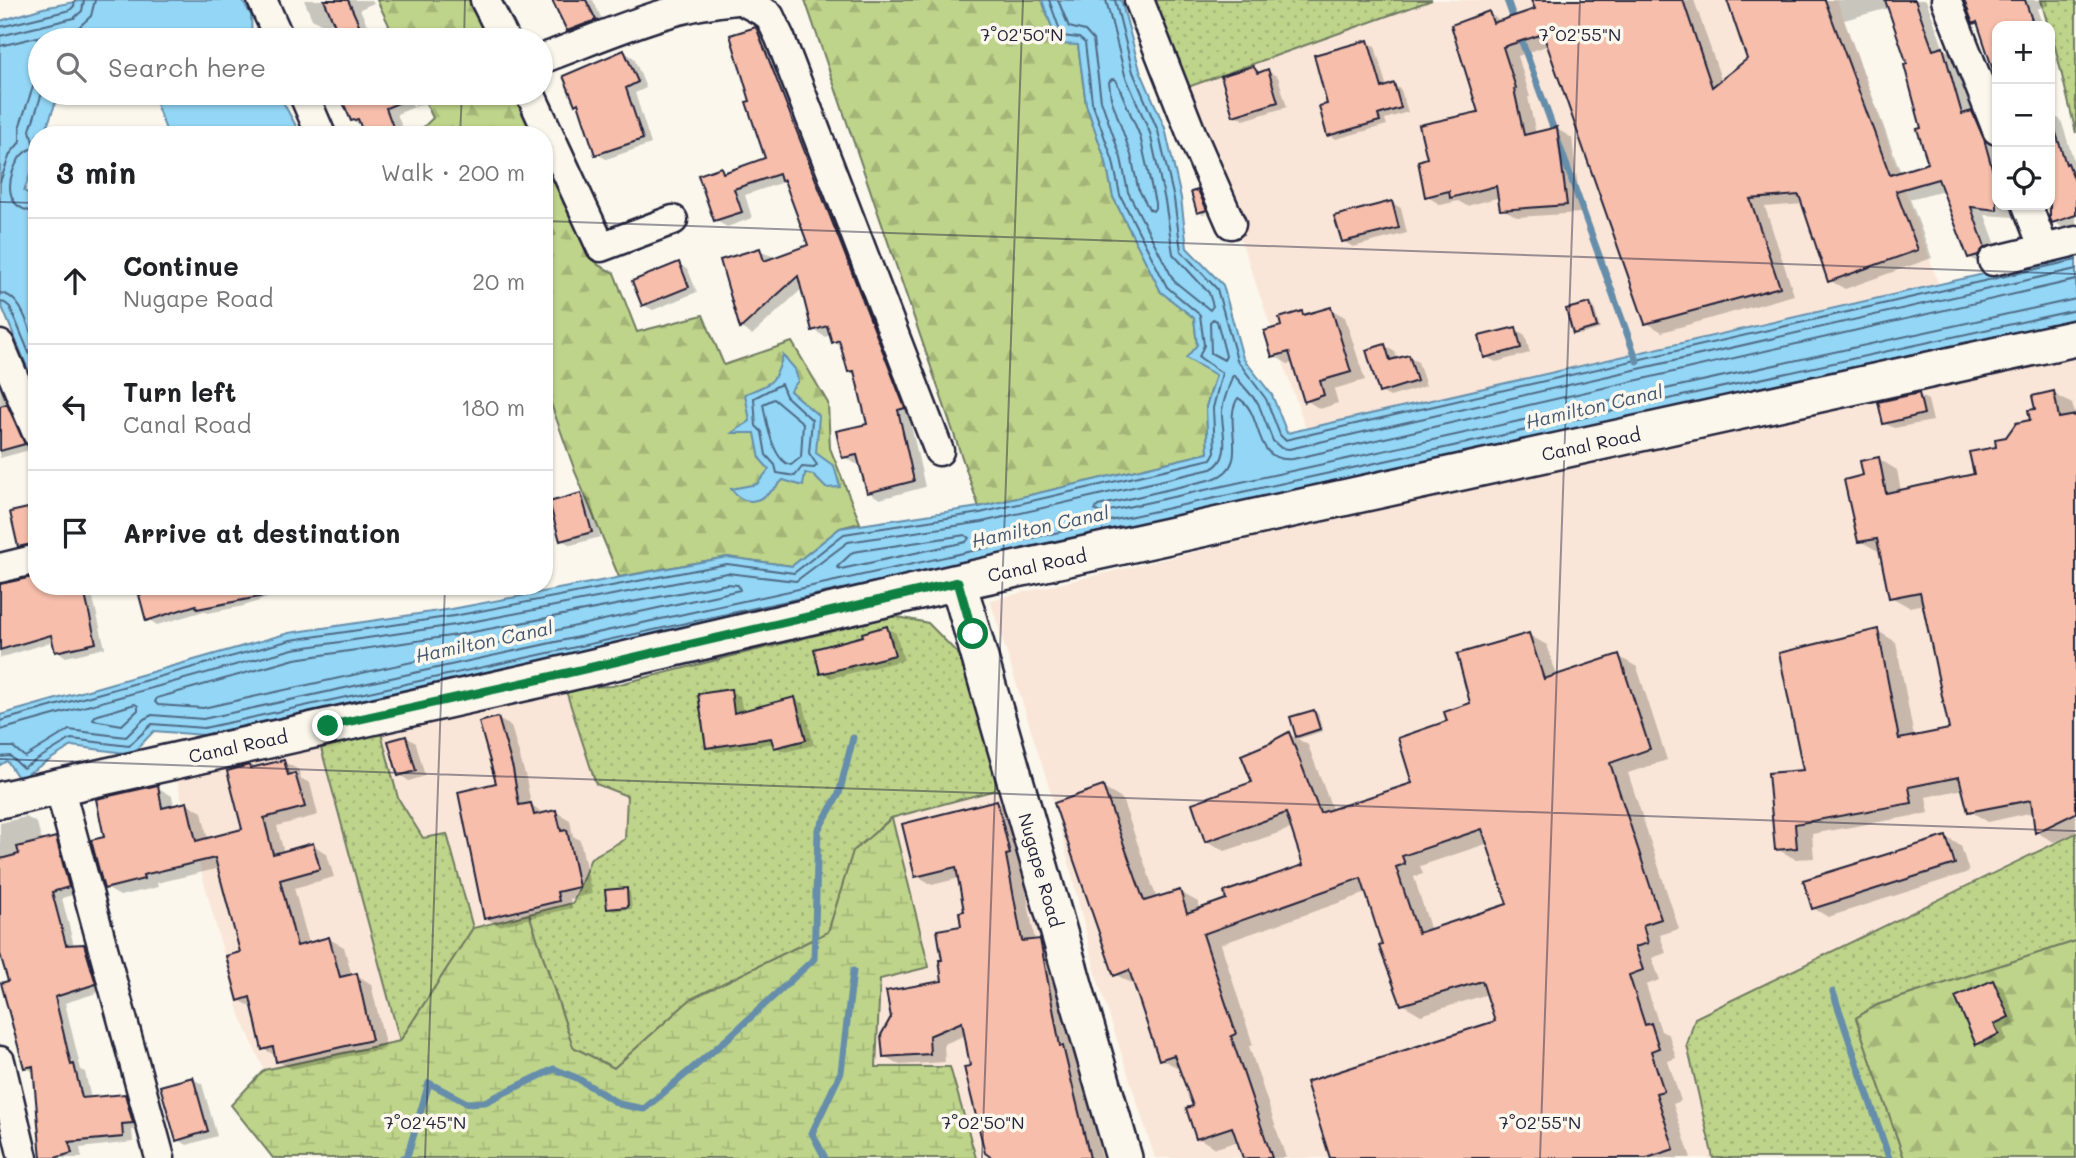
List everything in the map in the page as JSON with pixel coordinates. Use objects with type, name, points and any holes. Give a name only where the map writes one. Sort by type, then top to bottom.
[{"type":"main road","name":"Canal Road","points":[[0,800],[958,582],[2076,338]]},
{"type":"main road","name":"Nugape Road","points":[[958,582],[1124,1158]]},
{"type":"street","points":[[262,0],[275,28]]},
{"type":"street","points":[[485,0],[499,28]]},
{"type":"street","points":[[553,55],[680,8],[739,0],[769,15],[939,451]]},
{"type":"street","points":[[1139,0],[1192,135],[1231,224]]},
{"type":"street","points":[[1946,0],[1992,117]]},
{"type":"street","points":[[308,105],[317,126]]},
{"type":"street","points":[[536,105],[545,126]]},
{"type":"street","points":[[553,143],[601,247],[673,220]]},
{"type":"street","points":[[2029,210],[2044,249]]},
{"type":"street","points":[[1993,261],[2076,241]]},
{"type":"street","points":[[0,345],[28,412]]},
{"type":"street","points":[[0,568],[28,561]]},
{"type":"street","points":[[59,786],[160,1158]]},
{"type":"street","points":[[0,1061],[23,1158]]},
{"type":"shaded area","points":[[1432,0],[1837,0],[1939,285],[1306,429],[1188,87]]},
{"type":"shaded area","points":[[2076,349],[2076,833],[1695,1018],[1687,1046],[1713,1158],[1155,1158],[1097,978],[1054,803],[990,600],[1754,421]]},
{"type":"shaded area","points":[[564,688],[596,784],[627,795],[625,840],[591,858],[573,903],[473,928],[447,835],[424,838],[398,798],[381,733]]},
{"type":"shaded area","points":[[321,748],[400,1041],[264,1070],[240,1015],[176,778]]},
{"type":"shaded area","points":[[1003,788],[1110,1158],[976,1158],[950,1067],[876,1067],[879,979],[929,966],[892,818]]},
{"type":"green space","points":[[377,0],[473,0],[487,28],[390,28]]},
{"type":"green space","points":[[805,0],[1042,0],[1058,43],[1078,44],[1086,104],[1106,162],[1113,197],[1161,291],[1194,318],[1197,345],[1216,375],[1206,407],[1208,453],[979,507]]},
{"type":"green space","points":[[1154,0],[1432,0],[1188,87]]},
{"type":"green space","points":[[2041,0],[2076,0],[2076,133],[2055,47],[2055,21],[2047,21]]},
{"type":"green space","points":[[427,105],[523,105],[533,126],[425,126],[433,118]]},
{"type":"green space","points":[[553,169],[598,265],[614,273],[637,332],[703,315],[724,365],[792,342],[828,403],[830,448],[860,523],[840,528],[792,566],[727,557],[619,577],[576,474],[553,409]]},
{"type":"green space","points":[[893,616],[928,623],[972,668],[1003,788],[891,818],[853,852],[828,932],[691,999],[614,1068],[573,1047],[529,914],[573,903],[591,858],[625,839],[627,796],[596,784],[565,688],[612,686]]},
{"type":"green space","points":[[381,733],[398,798],[423,838],[447,834],[473,928],[400,1041],[321,748]]},
{"type":"green space","points":[[892,818],[929,967],[880,979],[876,1067],[950,1067],[976,1158],[273,1158],[231,1105],[264,1070],[400,1041],[473,928],[529,914],[573,1047],[614,1068],[691,999],[828,932],[853,851]]},
{"type":"green space","points":[[2076,833],[2076,941],[1877,1005],[1856,1018],[1904,1158],[1713,1158],[1687,1045],[1695,1018]]},
{"type":"green space","points":[[2076,941],[2076,1158],[1904,1158],[1856,1018],[1877,1005]]},
{"type":"water","points":[[85,0],[242,0],[251,15],[252,28],[28,28],[28,105],[55,105],[47,126],[28,126],[28,180],[24,191],[28,193],[28,369],[0,302],[0,21],[43,8]]},
{"type":"water","name":"Hamilton Canal","points":[[1042,0],[1121,0],[1140,70],[1165,128],[1181,198],[1187,248],[1223,285],[1243,358],[1272,395],[1287,433],[2076,253],[2076,325],[204,735],[154,731],[132,754],[72,746],[19,779],[7,761],[0,765],[0,715],[289,633],[452,609],[526,595],[553,595],[553,590],[727,557],[792,566],[840,528],[979,507],[1208,453],[1206,407],[1216,375],[1186,358],[1197,345],[1194,318],[1161,292],[1113,197],[1106,162],[1086,104],[1078,45],[1058,44]]},
{"type":"water","points":[[156,105],[285,105],[296,126],[165,126]]},
{"type":"water","points":[[783,355],[795,369],[798,381],[790,391],[819,416],[816,453],[834,466],[840,487],[826,488],[813,475],[805,473],[803,486],[783,480],[758,500],[745,500],[731,489],[757,484],[769,469],[760,459],[755,433],[732,433],[750,421],[745,394],[775,377]]},
{"type":"building","points":[[324,0],[348,0],[361,28],[336,28]]},
{"type":"building","points":[[552,0],[586,0],[596,20],[567,31]]},
{"type":"building","points":[[1531,0],[1683,0],[1712,87],[1747,59],[1727,0],[1825,0],[1890,175],[1928,163],[1917,129],[1921,128],[1904,65],[1907,64],[1885,0],[1915,0],[1933,50],[1943,47],[1962,114],[1972,111],[1984,139],[1992,168],[1992,209],[1971,207],[1985,247],[1978,255],[1968,258],[1938,179],[1896,191],[1918,250],[1828,282],[1799,195],[1750,199],[1780,287],[1645,324],[1543,34],[1503,47],[1516,88],[1514,89],[1524,135],[1557,127],[1567,205],[1500,210],[1496,186],[1450,198],[1449,191],[1425,197],[1418,161],[1427,158],[1419,125],[1478,112],[1451,25],[1489,11],[1493,23],[1535,9]]},
{"type":"building","points":[[1964,0],[2025,0],[2032,21],[1992,21],[1992,67],[1977,22],[1973,24]]},
{"type":"building","points":[[756,27],[905,408],[898,410],[914,481],[867,493],[857,455],[842,458],[836,431],[867,424],[854,371],[848,372],[839,340],[832,343],[827,326],[812,331],[798,276],[740,329],[720,260],[760,248],[764,261],[808,245],[784,180],[781,181],[779,174],[734,189],[742,212],[714,221],[698,175],[721,167],[723,173],[765,158],[746,102],[750,101],[730,35]]},
{"type":"building","points":[[1368,40],[1382,88],[1394,83],[1401,108],[1378,115],[1380,121],[1327,136],[1319,106],[1327,104],[1314,55]]},
{"type":"building","points":[[624,50],[638,82],[626,88],[643,139],[595,155],[578,103],[575,105],[563,76]]},
{"type":"building","points":[[1253,66],[1258,73],[1268,69],[1278,102],[1233,116],[1221,76]]},
{"type":"building","points":[[344,105],[393,105],[386,108],[393,126],[361,126],[358,119],[351,121]]},
{"type":"building","points":[[2055,130],[2076,184],[2076,215],[2052,223],[2050,210],[2055,210]]},
{"type":"building","points":[[1198,190],[1207,210],[1197,213],[1191,192]]},
{"type":"building","points":[[1392,201],[1399,228],[1342,242],[1334,216]]},
{"type":"building","points":[[679,262],[689,287],[642,306],[632,281]]},
{"type":"building","points":[[1590,303],[1597,327],[1573,334],[1566,309]]},
{"type":"building","points":[[1331,307],[1351,372],[1320,381],[1324,395],[1304,402],[1289,352],[1272,357],[1264,331],[1281,326],[1279,318]]},
{"type":"building","points":[[1516,327],[1521,348],[1484,358],[1479,336]]},
{"type":"building","points":[[1385,344],[1390,360],[1409,355],[1417,381],[1379,393],[1366,350]]},
{"type":"building","points":[[2054,391],[2059,418],[2076,415],[2076,813],[2035,833],[2031,800],[1968,812],[1959,777],[1909,787],[1912,803],[1795,824],[1797,848],[1775,850],[1768,773],[1803,770],[1779,653],[1878,629],[1899,739],[1949,729],[1920,592],[1889,598],[1877,539],[1858,542],[1844,480],[1863,475],[1860,461],[1879,457],[1886,493],[1974,474],[1969,452],[1996,447],[1995,439],[2006,437],[2016,423],[2030,420],[2028,410],[2035,409],[2032,396]]},
{"type":"building","points":[[1919,393],[1924,414],[1883,424],[1878,402]]},
{"type":"building","points":[[7,404],[25,444],[0,451],[0,406]]},
{"type":"building","points":[[581,493],[592,532],[560,541],[553,516],[553,501]]},
{"type":"building","points":[[28,508],[28,545],[18,547],[10,512]]},
{"type":"building","points":[[28,578],[28,595],[85,595],[96,643],[55,652],[51,635],[0,650],[0,584]]},
{"type":"building","points":[[139,595],[264,595],[197,609],[196,605],[146,621]]},
{"type":"building","points":[[887,626],[895,655],[820,674],[814,649],[863,636],[862,633]]},
{"type":"building","points":[[1529,633],[1544,679],[1619,654],[1650,749],[1610,763],[1661,919],[1643,925],[1648,943],[1635,947],[1643,970],[1629,975],[1645,1025],[1651,1023],[1659,1048],[1651,1051],[1664,1091],[1656,1093],[1674,1149],[1647,1158],[1330,1158],[1306,1082],[1495,1021],[1482,981],[1401,1005],[1379,946],[1382,945],[1361,878],[1203,934],[1236,1034],[1231,1036],[1272,1158],[1243,1158],[1232,1127],[1196,1139],[1186,1108],[1193,1106],[1174,1055],[1159,1060],[1129,970],[1114,976],[1054,803],[1103,786],[1144,901],[1180,890],[1187,913],[1226,899],[1224,892],[1303,865],[1286,813],[1205,842],[1192,803],[1252,782],[1241,755],[1289,732],[1320,813],[1412,783],[1398,738],[1447,721],[1444,712],[1470,703],[1457,654]],"holes":[[[1482,829],[1507,904],[1418,933],[1396,867],[1405,864],[1402,856]]]},
{"type":"building","points":[[731,689],[734,713],[795,697],[806,740],[774,748],[771,738],[706,748],[698,694]]},
{"type":"building","points":[[1314,710],[1320,729],[1296,737],[1290,717]]},
{"type":"building","points":[[498,717],[513,769],[519,805],[531,803],[534,815],[556,810],[561,831],[567,830],[579,887],[557,892],[559,901],[484,919],[458,792],[496,783],[479,722]]},
{"type":"building","points":[[406,736],[416,771],[398,776],[388,741]]},
{"type":"building","points":[[284,760],[288,775],[295,773],[305,807],[264,818],[273,854],[313,843],[320,869],[280,880],[297,946],[329,937],[340,977],[357,973],[372,1040],[276,1062],[273,1047],[262,1050],[250,997],[238,1001],[226,956],[240,952],[215,858],[143,875],[144,879],[104,889],[91,840],[104,837],[96,799],[158,785],[162,808],[187,802],[196,841],[242,829],[227,771]]},
{"type":"building","points":[[997,800],[1010,854],[1006,855],[1022,941],[1040,939],[1060,1046],[1063,1046],[1090,1158],[992,1158],[985,1153],[964,1067],[970,1066],[962,1022],[929,1036],[930,1054],[883,1057],[881,1035],[891,1017],[886,991],[942,981],[937,930],[961,926],[959,912],[964,911],[956,867],[915,877],[902,824]]},
{"type":"building","points":[[1946,836],[1955,864],[1812,909],[1803,880]]},
{"type":"building","points":[[56,837],[69,887],[52,892],[66,945],[84,944],[96,984],[55,997],[71,1065],[74,1064],[82,1098],[125,1094],[133,1123],[122,1124],[123,1137],[69,1142],[72,1153],[55,1158],[41,1158],[33,1066],[24,1068],[1,983],[8,981],[0,954],[0,859],[19,854],[17,847]]},
{"type":"building","points":[[627,888],[628,907],[607,909],[605,890]]},
{"type":"building","points":[[1993,980],[2009,1017],[1994,1024],[1999,1034],[1976,1045],[1955,997]]},
{"type":"building","points":[[193,1077],[208,1131],[176,1141],[160,1086]]},
{"type":"waterway","points":[[1507,0],[1637,361]]},
{"type":"waterway","points":[[403,1158],[407,1157],[429,1083],[467,1103],[485,1102],[554,1069],[577,1078],[619,1104],[644,1109],[726,1040],[814,959],[818,830],[839,794],[853,738]]},
{"type":"waterway","points":[[825,1158],[812,1133],[841,1072],[853,971]]},
{"type":"waterway","points":[[1833,992],[1889,1158]]},
{"type":"route","points":[[328,726],[958,582],[973,634]]}]
